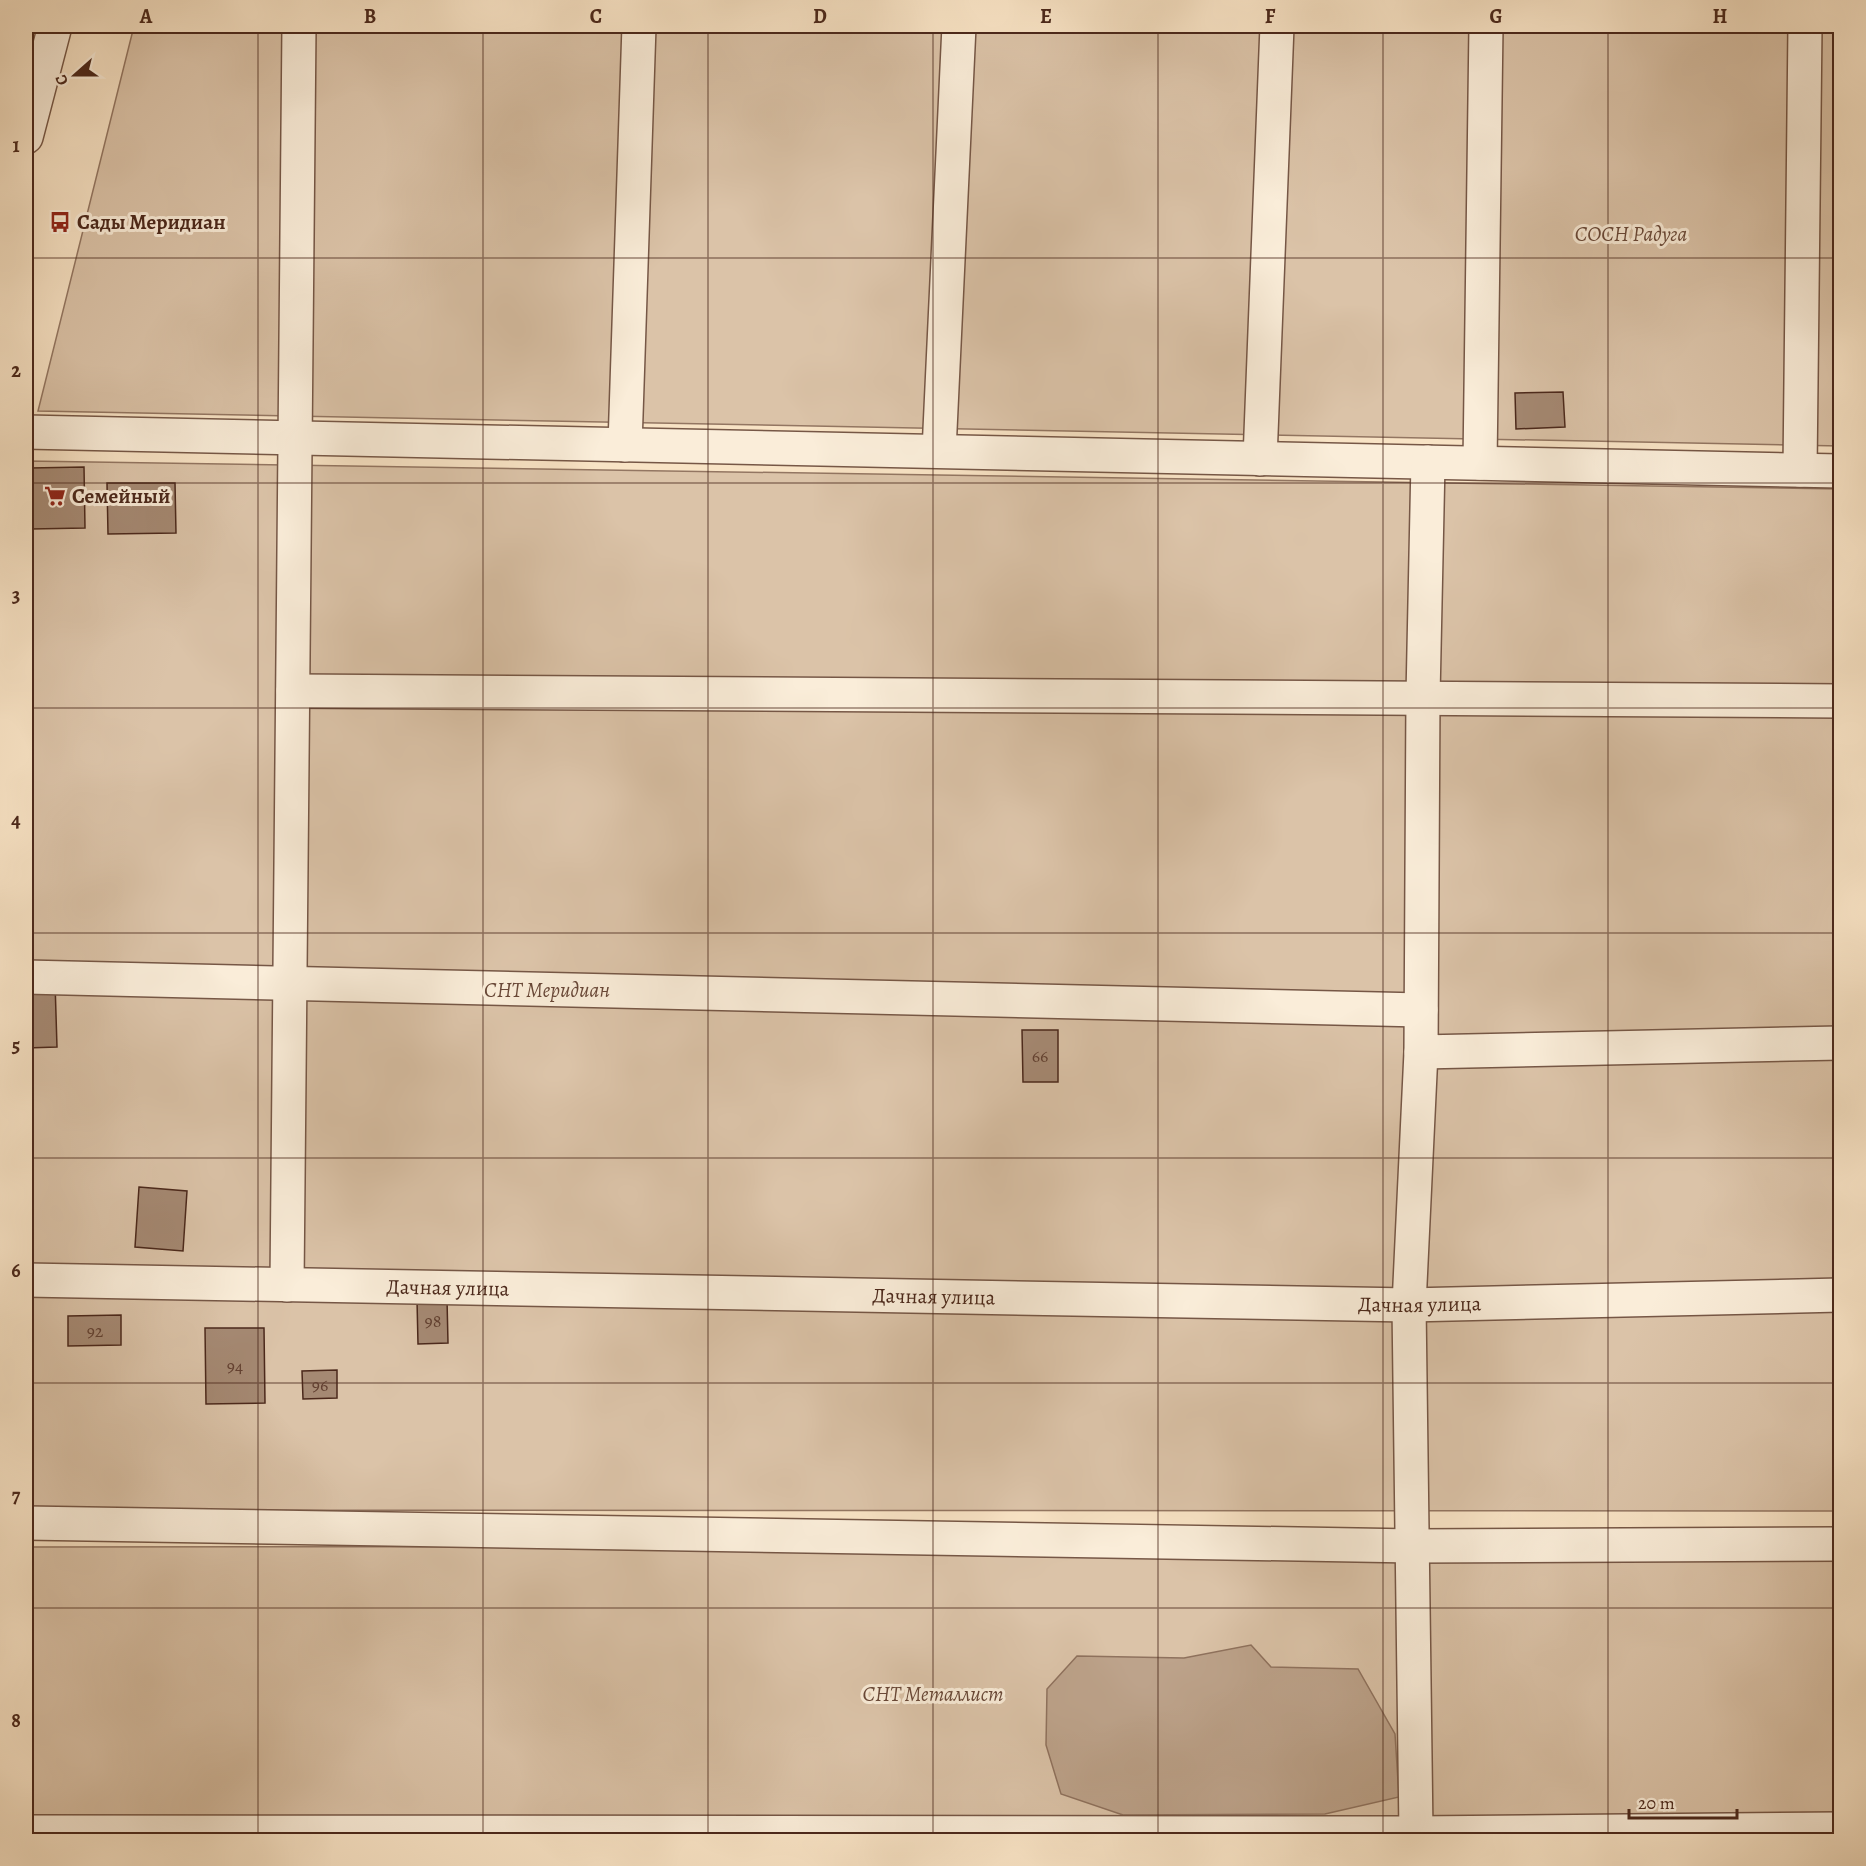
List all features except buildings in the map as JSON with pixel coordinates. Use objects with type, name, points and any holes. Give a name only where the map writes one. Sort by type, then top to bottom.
[{"type":"street","points":[[26,137],[55,26]]},
{"type":"street","points":[[286,1285],[299,26]]},
{"type":"street","points":[[625,445],[639,26]]},
{"type":"street","points":[[939,452],[959,26]]},
{"type":"street","points":[[1260,459],[1277,26]]},
{"type":"street","points":[[1480,464],[1486,26]]},
{"type":"street","points":[[1800,470],[1805,26]]},
{"type":"street","points":[[26,432],[1840,471]]},
{"type":"street","points":[[1419,1837],[1409,1305],[1421,1010],[1423,696],[1428,462]]},
{"type":"street","points":[[293,691],[1423,696],[1840,701]]},
{"type":"street","points":[[26,977],[1421,1010]]},
{"type":"street","points":[[1420,1052],[1840,1042]]},
{"type":"street","name":"Дачная улица","points":[[26,1280],[1409,1305],[1840,1295]]},
{"type":"street","points":[[26,1523],[1414,1546],[1840,1544]]},
{"type":"street","points":[[26,1832],[1419,1837],[1840,1829]]},
{"type":"green space","name":"СОСН Радуга","points":[[134,26],[1840,26],[1840,446],[38,411]]},
{"type":"green space","name":"СНТ Меридиан","points":[[26,461],[1840,489],[1840,1511],[26,1510]]},
{"type":"green space","name":"СНТ Металлист","points":[[1840,1546],[1840,1840],[26,1840],[26,1547]]},
{"type":"shaded area","points":[[1251,1645],[1271,1667],[1358,1669],[1395,1734],[1399,1797],[1325,1814],[1123,1815],[1061,1794],[1046,1745],[1047,1689],[1077,1656],[1184,1658]]},
{"type":"place","name":"Сады Меридиан","points":[[60,222]]},
{"type":"place","name":"Семейный","points":[[55,496]]}]
